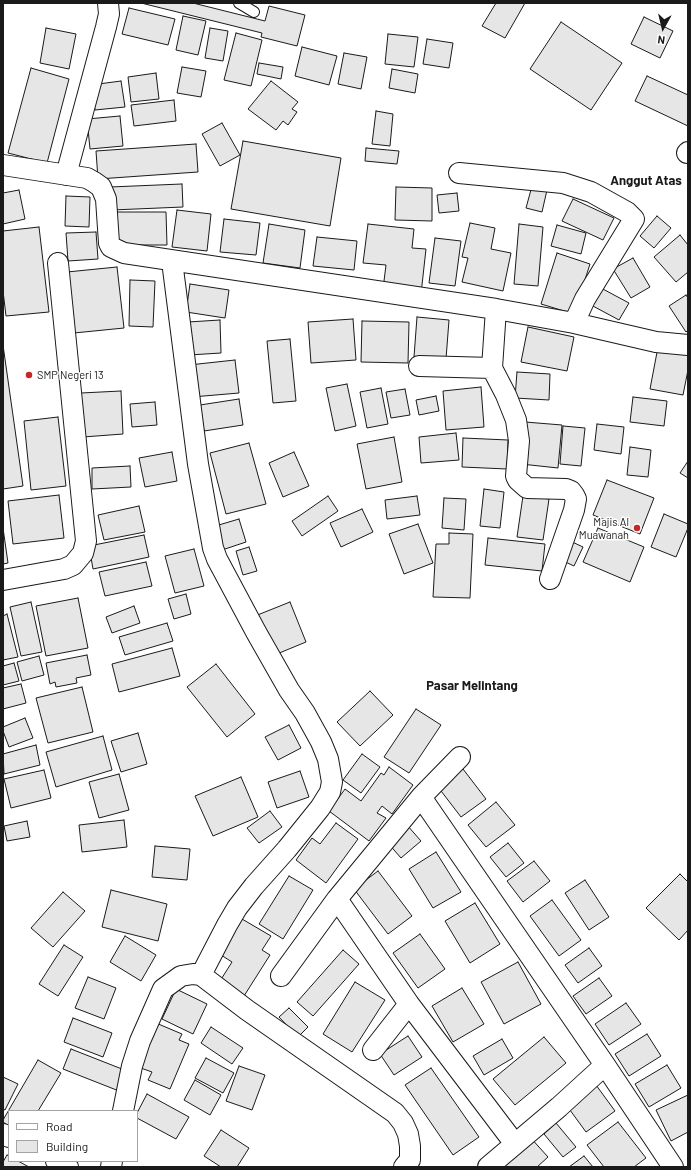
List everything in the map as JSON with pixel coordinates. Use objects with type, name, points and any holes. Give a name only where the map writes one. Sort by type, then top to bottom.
[{"type":"street","points":[[66,175],[106,27],[109,14],[108,3]]},
{"type":"street","points":[[3,165],[87,178],[101,187],[106,199],[108,239],[111,247],[124,253],[496,309],[574,323],[656,342],[688,345]]},
{"type":"street","points":[[459,173],[563,183],[591,192],[627,212],[634,219],[585,299],[574,323]]},
{"type":"street","points":[[172,261],[198,464],[213,548],[217,559],[252,626],[321,742],[328,759],[332,782],[330,792],[320,808],[237,908],[201,974]]},
{"type":"street","points":[[3,580],[64,569],[73,565],[84,553],[86,541],[58,263]]},
{"type":"street","points":[[496,309],[492,368],[506,395],[516,420],[520,441],[516,476],[518,480],[527,488],[566,489],[571,491],[576,499],[574,510],[550,579]]},
{"type":"street","points":[[420,366],[492,368]]},
{"type":"street","points":[[281,976],[337,899],[421,797],[460,757]]},
{"type":"street","points":[[421,797],[605,1065],[673,1167]]},
{"type":"street","points":[[337,899],[409,1004],[515,1144]]},
{"type":"street","points":[[123,1110],[132,1066],[140,1041],[163,989],[181,976],[201,974],[247,1010],[395,1113],[403,1123],[408,1134],[410,1160],[404,1167]]},
{"type":"street","points":[[373,1050],[409,1004]]},
{"type":"street","points":[[488,1167],[559,1107],[605,1065]]},
{"type":"street","points":[[58,1162],[68,1167]]},
{"type":"lane","points":[[239,3],[254,12]]},
{"type":"building","points":[[141,3],[193,3],[265,21],[269,6],[305,15],[297,46],[261,37],[262,33]]},
{"type":"building","points":[[496,3],[525,3],[505,38],[482,26]]},
{"type":"building","points":[[129,8],[175,19],[168,45],[122,34]]},
{"type":"building","points":[[183,16],[206,21],[198,55],[176,50]]},
{"type":"building","points":[[644,17],[673,31],[660,58],[631,44]]},
{"type":"building","points":[[561,22],[622,63],[591,110],[530,69]]},
{"type":"building","points":[[46,28],[76,34],[69,69],[40,63]]},
{"type":"building","points":[[210,28],[228,31],[223,61],[205,58]]},
{"type":"building","points":[[236,33],[262,40],[251,86],[224,80]]},
{"type":"building","points":[[388,34],[418,37],[414,67],[385,64]]},
{"type":"building","points":[[427,39],[453,43],[449,68],[423,64]]},
{"type":"building","points":[[302,47],[337,56],[329,85],[295,76]]},
{"type":"building","points":[[344,53],[367,57],[361,89],[338,84]]},
{"type":"building","points":[[259,63],[283,67],[281,79],[257,74]]},
{"type":"building","points":[[182,67],[206,71],[201,97],[177,93]]},
{"type":"building","points":[[31,68],[69,79],[47,163],[8,153]]},
{"type":"building","points":[[392,69],[418,74],[415,93],[389,88]]},
{"type":"building","points":[[156,73],[159,99],[131,102],[128,77]]},
{"type":"building","points":[[647,76],[688,95],[688,126],[635,101]]},
{"type":"building","points":[[121,81],[125,107],[95,110],[91,85]]},
{"type":"building","points":[[271,81],[298,102],[292,109],[297,112],[288,125],[283,121],[276,130],[248,109]]},
{"type":"building","points":[[174,100],[176,121],[134,126],[131,105]]},
{"type":"building","points":[[376,111],[393,114],[390,146],[372,144]]},
{"type":"building","points":[[120,116],[123,146],[90,149],[87,119]]},
{"type":"building","points":[[222,123],[240,155],[220,166],[202,134]]},
{"type":"building","points":[[243,141],[341,158],[330,226],[231,209]]},
{"type":"building","points":[[196,144],[198,172],[98,179],[96,151]]},
{"type":"building","points":[[366,148],[399,151],[397,164],[365,161]]},
{"type":"building","points":[[182,184],[183,207],[112,210],[110,187]]},
{"type":"building","points":[[532,186],[547,190],[542,212],[526,208]]},
{"type":"building","points":[[396,187],[432,188],[432,221],[395,220]]},
{"type":"building","points":[[19,190],[25,219],[3,224],[3,193]]},
{"type":"building","points":[[457,193],[459,211],[439,213],[437,195]]},
{"type":"building","points":[[66,196],[90,197],[89,227],[65,226]]},
{"type":"building","points":[[573,199],[614,218],[603,240],[562,221]]},
{"type":"building","points":[[177,210],[211,214],[207,251],[172,247]]},
{"type":"building","points":[[114,212],[166,212],[167,245],[115,245]]},
{"type":"building","points":[[657,216],[671,228],[654,248],[640,236]]},
{"type":"building","points":[[224,219],[260,223],[256,255],[220,252]]},
{"type":"building","points":[[470,223],[495,228],[491,249],[511,253],[503,291],[462,282],[468,258],[462,257]]},
{"type":"building","points":[[269,224],[305,230],[300,268],[263,263]]},
{"type":"building","points":[[368,224],[414,229],[412,248],[426,249],[421,294],[383,289],[386,265],[363,263]]},
{"type":"building","points":[[519,224],[543,227],[538,286],[514,284]]},
{"type":"building","points":[[557,225],[586,233],[581,254],[551,246]]},
{"type":"building","points":[[39,227],[49,312],[6,316],[3,291],[3,231]]},
{"type":"building","points":[[96,232],[98,259],[68,261],[66,233]]},
{"type":"building","points":[[680,235],[688,245],[688,272],[676,282],[654,257]]},
{"type":"building","points":[[317,237],[357,241],[354,270],[313,266]]},
{"type":"building","points":[[435,238],[461,241],[455,286],[429,283]]},
{"type":"building","points":[[557,253],[590,264],[574,314],[541,304]]},
{"type":"building","points":[[633,258],[650,287],[631,298],[613,269]]},
{"type":"building","points":[[117,267],[124,328],[74,333],[67,272]]},
{"type":"building","points":[[130,280],[155,281],[153,327],[129,326]]},
{"type":"building","points":[[190,284],[229,290],[225,318],[186,312]]},
{"type":"building","points":[[601,288],[629,303],[619,320],[591,305]]},
{"type":"building","points":[[686,295],[688,298],[688,330],[686,332],[669,306]]},
{"type":"building","points":[[417,317],[449,320],[446,359],[414,357]]},
{"type":"building","points":[[353,319],[356,360],[311,363],[308,322]]},
{"type":"building","points":[[220,320],[221,353],[189,355],[188,322]]},
{"type":"building","points":[[362,321],[409,322],[408,363],[361,362]]},
{"type":"building","points":[[528,327],[574,337],[567,371],[521,362]]},
{"type":"building","points":[[290,339],[296,401],[273,403],[267,341]]},
{"type":"building","points":[[3,345],[23,486],[3,489]]},
{"type":"building","points":[[658,347],[688,353],[688,370],[683,395],[650,389]]},
{"type":"building","points":[[235,360],[239,393],[192,397],[189,365]]},
{"type":"building","points":[[517,372],[550,374],[549,400],[515,398]]},
{"type":"building","points":[[347,384],[356,426],[335,431],[326,388]]},
{"type":"building","points":[[481,387],[484,427],[446,430],[443,391]]},
{"type":"building","points":[[381,388],[388,424],[367,428],[360,392]]},
{"type":"building","points":[[405,389],[410,415],[391,418],[386,392]]},
{"type":"building","points":[[121,391],[123,434],[83,437],[81,393]]},
{"type":"building","points":[[436,396],[439,411],[419,415],[416,400]]},
{"type":"building","points":[[633,397],[667,401],[664,426],[630,422]]},
{"type":"building","points":[[239,399],[243,425],[204,431],[200,405]]},
{"type":"building","points":[[155,402],[157,425],[132,427],[130,404]]},
{"type":"building","points":[[58,417],[66,486],[31,490],[24,421]]},
{"type":"building","points":[[525,422],[562,425],[558,468],[521,464]]},
{"type":"building","points":[[597,424],[624,427],[621,454],[594,450]]},
{"type":"building","points":[[563,426],[585,428],[581,466],[560,464]]},
{"type":"building","points":[[456,433],[459,460],[421,463],[419,437]]},
{"type":"building","points":[[394,437],[402,482],[366,489],[357,444]]},
{"type":"building","points":[[463,438],[508,440],[507,469],[462,467]]},
{"type":"building","points":[[249,443],[266,504],[226,514],[210,453]]},
{"type":"building","points":[[630,447],[651,450],[648,477],[627,475]]},
{"type":"building","points":[[172,452],[177,481],[145,487],[139,458]]},
{"type":"building","points":[[294,452],[309,486],[283,497],[269,463]]},
{"type":"building","points":[[688,461],[688,478],[680,473]]},
{"type":"building","points":[[130,466],[131,487],[92,489],[92,468]]},
{"type":"building","points":[[607,480],[654,498],[640,534],[593,515]]},
{"type":"building","points":[[484,489],[504,492],[500,528],[480,526]]},
{"type":"building","points":[[59,495],[64,538],[13,544],[8,501]]},
{"type":"building","points":[[328,496],[338,511],[302,536],[292,521]]},
{"type":"building","points":[[417,496],[420,515],[387,519],[385,500]]},
{"type":"building","points":[[523,496],[549,499],[543,540],[517,537]]},
{"type":"building","points":[[444,498],[466,499],[464,530],[442,528]]},
{"type":"building","points":[[139,506],[145,532],[104,540],[98,515]]},
{"type":"building","points":[[362,509],[373,532],[341,547],[330,523]]},
{"type":"building","points":[[664,514],[688,524],[688,528],[676,557],[651,547]]},
{"type":"building","points":[[239,519],[246,542],[219,551],[212,527]]},
{"type":"building","points":[[418,524],[433,563],[404,574],[389,534]]},
{"type":"building","points":[[3,528],[8,563],[3,564]]},
{"type":"building","points":[[598,528],[644,547],[630,582],[583,562]]},
{"type":"building","points":[[449,533],[473,534],[470,598],[433,597],[436,544],[449,544]]},
{"type":"building","points":[[144,535],[149,557],[93,569],[89,546]]},
{"type":"building","points":[[488,538],[545,544],[542,571],[485,565]]},
{"type":"building","points":[[568,540],[583,547],[574,566],[559,559]]},
{"type":"building","points":[[249,547],[257,571],[243,575],[236,551]]},
{"type":"building","points":[[194,549],[204,586],[175,593],[165,556]]},
{"type":"building","points":[[146,562],[152,586],[105,596],[99,572]]},
{"type":"building","points":[[186,594],[191,614],[174,619],[168,599]]},
{"type":"building","points":[[78,598],[88,648],[46,656],[36,606]]},
{"type":"building","points":[[31,602],[42,652],[21,656],[10,607]]},
{"type":"building","points":[[290,602],[306,642],[272,656],[255,616]]},
{"type":"building","points":[[134,606],[140,623],[112,633],[106,617]]},
{"type":"building","points":[[7,614],[18,657],[3,660],[3,616]]},
{"type":"building","points":[[167,623],[173,641],[125,655],[119,637]]},
{"type":"building","points":[[172,648],[180,676],[119,692],[112,664]]},
{"type":"building","points":[[87,655],[91,675],[76,678],[77,683],[56,687],[55,682],[50,684],[46,663]]},
{"type":"building","points":[[39,656],[44,675],[22,681],[17,662]]},
{"type":"building","points":[[14,663],[19,681],[3,685],[3,666]]},
{"type":"building","points":[[216,664],[255,714],[227,737],[187,687]]},
{"type":"building","points":[[21,684],[26,703],[3,709],[3,688]]},
{"type":"building","points":[[82,687],[93,732],[48,743],[36,698]]},
{"type":"building","points":[[370,691],[393,715],[360,746],[337,722]]},
{"type":"building","points":[[416,709],[441,725],[409,773],[384,757]]},
{"type":"building","points":[[25,718],[33,738],[9,747],[3,727]]},
{"type":"building","points":[[289,725],[301,748],[278,760],[265,737]]},
{"type":"building","points":[[138,733],[147,764],[121,772],[111,741]]},
{"type":"building","points":[[103,736],[112,770],[56,787],[46,752]]},
{"type":"building","points":[[36,745],[40,765],[4,774],[3,754]]},
{"type":"building","points":[[362,754],[380,767],[361,793],[343,780]]},
{"type":"building","points":[[389,767],[413,785],[392,814],[382,806],[377,813],[386,818],[369,841],[329,811],[345,789],[361,801],[381,773],[384,775]]},
{"type":"building","points":[[463,769],[486,799],[461,817],[438,787]]},
{"type":"building","points":[[44,770],[51,798],[11,808],[4,779]]},
{"type":"building","points":[[300,771],[309,797],[277,808],[268,782]]},
{"type":"building","points":[[119,774],[129,810],[99,818],[89,782]]},
{"type":"building","points":[[241,777],[258,817],[213,836],[195,796]]},
{"type":"building","points":[[496,802],[515,825],[486,847],[468,825]]},
{"type":"building","points":[[270,811],[282,827],[259,843],[247,828]]},
{"type":"building","points":[[124,820],[127,847],[82,852],[79,825]]},
{"type":"building","points":[[27,821],[30,837],[7,841],[4,826]]},
{"type":"building","points":[[336,823],[358,839],[326,883],[296,860],[312,838],[320,844]]},
{"type":"building","points":[[407,825],[421,841],[401,858],[387,842]]},
{"type":"building","points":[[508,843],[524,863],[506,877],[490,857]]},
{"type":"building","points":[[155,846],[190,849],[187,880],[152,877]]},
{"type":"building","points":[[436,852],[461,892],[433,908],[409,869]]},
{"type":"building","points":[[534,861],[550,881],[523,902],[507,881]]},
{"type":"building","points":[[378,871],[412,916],[388,934],[354,889]]},
{"type":"building","points":[[680,874],[688,882],[688,930],[679,940],[646,908]]},
{"type":"building","points":[[289,876],[313,890],[283,939],[259,924]]},
{"type":"building","points":[[585,880],[609,917],[589,930],[565,893]]},
{"type":"building","points":[[111,890],[167,904],[158,941],[102,927]]},
{"type":"building","points":[[63,892],[85,911],[53,947],[31,928]]},
{"type":"building","points":[[552,900],[581,940],[559,956],[530,916]]},
{"type":"building","points":[[475,903],[500,944],[470,963],[445,921]]},
{"type":"building","points":[[242,919],[271,936],[262,950],[270,955],[244,996],[220,981],[232,962],[221,955]]},
{"type":"building","points":[[420,934],[445,969],[418,988],[393,953]]},
{"type":"building","points":[[125,936],[156,955],[141,981],[110,962]]},
{"type":"building","points":[[64,945],[83,957],[58,996],[39,984]]},
{"type":"building","points":[[589,948],[602,966],[578,983],[565,965]]},
{"type":"building","points":[[343,950],[359,964],[313,1016],[297,1002]]},
{"type":"building","points":[[518,962],[541,1004],[504,1024],[481,982]]},
{"type":"building","points":[[88,977],[116,988],[104,1019],[75,1008]]},
{"type":"building","points":[[599,978],[612,996],[586,1014],[573,996]]},
{"type":"building","points":[[355,982],[385,1000],[352,1052],[323,1034]]},
{"type":"building","points":[[462,988],[484,1024],[453,1042],[432,1006]]},
{"type":"building","points":[[176,989],[207,1004],[193,1034],[162,1019]]},
{"type":"building","points":[[626,1003],[641,1024],[609,1045],[595,1024]]},
{"type":"building","points":[[289,1008],[308,1027],[298,1037],[279,1017]]},
{"type":"building","points":[[73,1018],[112,1033],[103,1057],[64,1042]]},
{"type":"building","points":[[156,1023],[182,1034],[179,1040],[189,1044],[170,1089],[148,1080],[152,1072],[138,1067]]},
{"type":"building","points":[[211,1027],[243,1048],[232,1064],[201,1043]]},
{"type":"building","points":[[647,1034],[661,1056],[629,1076],[615,1054]]},
{"type":"building","points":[[408,1036],[422,1057],[394,1075],[380,1054]]},
{"type":"building","points":[[544,1037],[566,1063],[515,1105],[493,1079]]},
{"type":"building","points":[[502,1039],[513,1058],[484,1075],[473,1056]]},
{"type":"building","points":[[71,1049],[127,1071],[119,1091],[63,1069]]},
{"type":"building","points":[[206,1058],[234,1073],[223,1093],[195,1078]]},
{"type":"building","points":[[38,1060],[61,1073],[39,1110],[9,1110]]},
{"type":"building","points":[[667,1065],[681,1088],[649,1107],[635,1084]]},
{"type":"building","points":[[239,1066],[265,1075],[252,1110],[226,1101]]},
{"type":"building","points":[[431,1068],[479,1137],[453,1155],[405,1085]]},
{"type":"building","points":[[3,1077],[18,1084],[5,1110],[3,1109]]},
{"type":"building","points":[[195,1080],[221,1095],[210,1115],[184,1100]]},
{"type":"building","points":[[596,1085],[615,1111],[586,1132],[567,1106]]},
{"type":"building","points":[[147,1094],[189,1117],[176,1139],[138,1119],[138,1111]]},
{"type":"building","points":[[688,1095],[688,1132],[671,1141],[656,1110]]},
{"type":"building","points":[[8,1111],[8,1125],[3,1122]]},
{"type":"building","points":[[618,1122],[646,1158],[634,1167],[604,1167],[587,1145]]},
{"type":"building","points":[[556,1123],[576,1147],[563,1157],[544,1134]]},
{"type":"building","points":[[221,1130],[249,1148],[237,1167],[221,1167],[204,1156]]},
{"type":"building","points":[[529,1136],[548,1157],[537,1167],[498,1167]]},
{"type":"building","points":[[7,1155],[8,1162],[20,1162],[29,1167],[3,1167],[3,1162]]},
{"type":"building","points":[[584,1156],[593,1167],[569,1167]]},
{"type":"place","name":"SMP Negeri 13","points":[[29,375]]},
{"type":"place","name":"Majis Al Muawanah","points":[[637,528]]},
{"type":"district","name":"Anggut Atas","points":[[646,181]]},
{"type":"district","name":"Pasar Melintang","points":[[472,686]]}]
